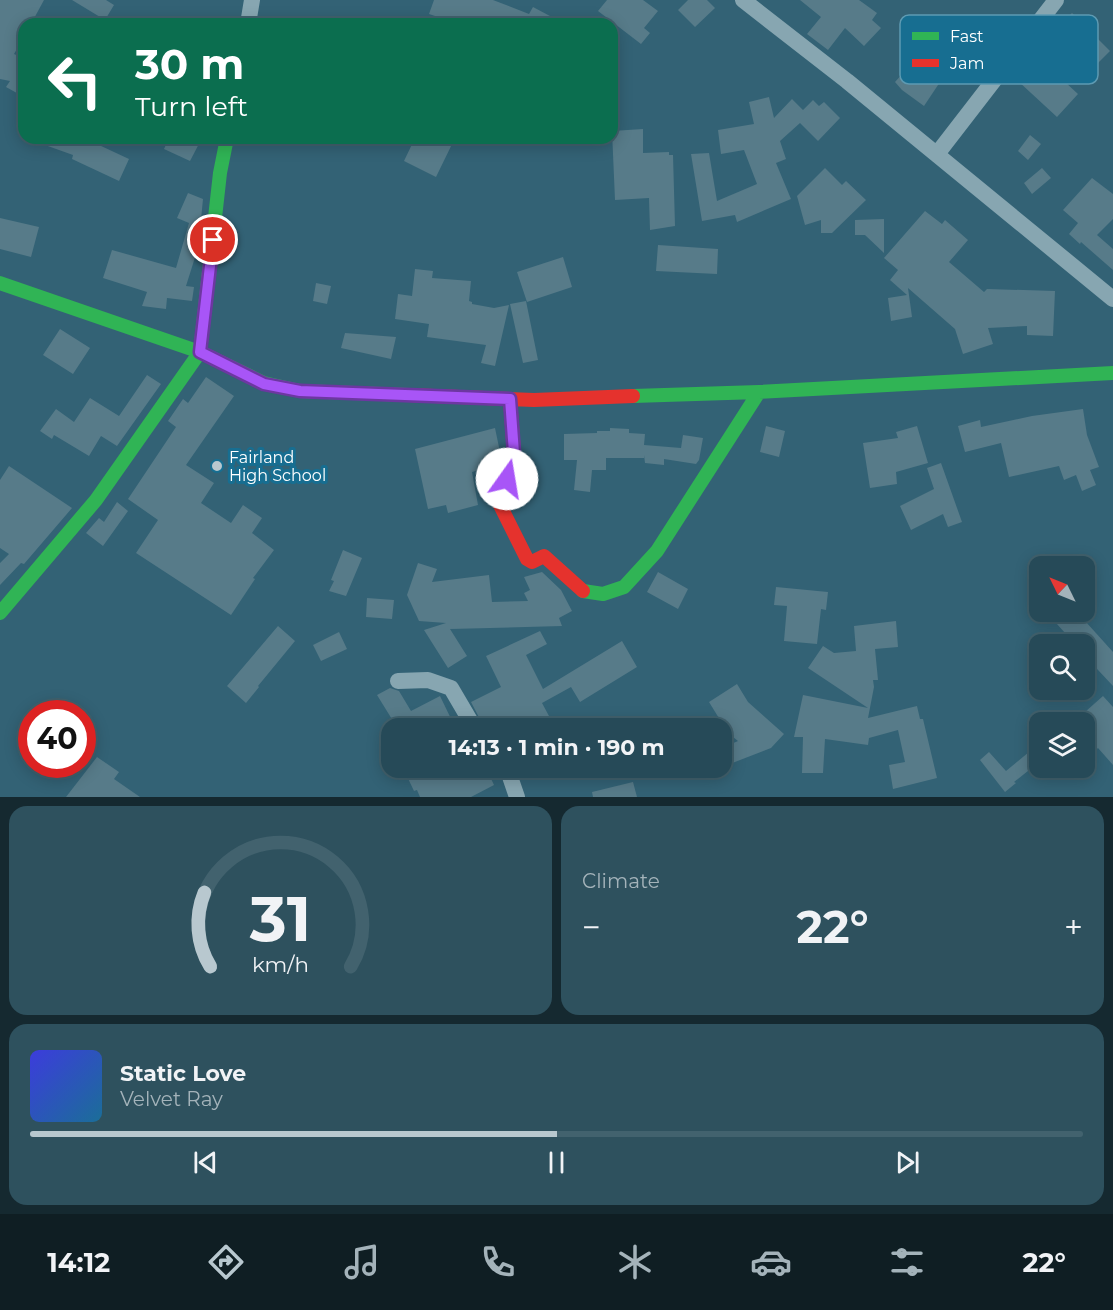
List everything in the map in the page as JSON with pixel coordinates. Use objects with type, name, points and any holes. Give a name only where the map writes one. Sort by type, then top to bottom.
[{"type":"street","points":[[250,18],[252,0]]},
{"type":"street","points":[[1044,15],[1056,0]]},
{"type":"street","points":[[752,3],[1113,299]]},
{"type":"street","points":[[937,154],[991,84]]},
{"type":"street","points":[[0,613],[96,500],[200,352],[220,173],[226,144]]},
{"type":"street","points":[[0,283],[200,352],[264,384],[300,391],[510,399],[759,392],[1113,373]]},
{"type":"street","points":[[510,399],[514,453],[507,479],[497,499],[502,513],[532,562],[544,556],[584,592],[593,594],[611,592],[624,587],[657,551],[759,392]]},
{"type":"street","points":[[398,681],[428,680],[451,688],[469,718]]},
{"type":"street","points":[[510,778],[517,797]]},
{"type":"building","points":[[0,0],[44,0],[34,18],[18,18],[18,47],[14,54],[18,56],[18,94],[6,87],[10,81],[0,79]]},
{"type":"building","points":[[72,0],[106,0],[114,5],[106,18],[102,18]]},
{"type":"building","points":[[434,0],[493,0],[529,14],[533,7],[554,18],[441,18],[429,14]]},
{"type":"building","points":[[607,0],[643,0],[658,11],[644,28],[650,33],[641,44],[618,26],[618,18],[607,18],[598,11]]},
{"type":"building","points":[[688,0],[707,0],[715,8],[695,27],[678,10]]},
{"type":"building","points":[[800,0],[859,0],[877,13],[872,20],[881,28],[864,46],[845,28],[828,50],[807,34],[821,17]]},
{"type":"building","points":[[1098,39],[1110,51],[1098,63]]},
{"type":"building","points":[[900,76],[900,84],[939,84],[924,106],[895,82]]},
{"type":"building","points":[[1021,84],[1067,84],[1078,94],[1057,117]]},
{"type":"building","points":[[769,97],[774,118],[792,99],[803,110],[813,100],[819,106],[824,102],[840,118],[818,141],[800,123],[780,141],[786,159],[776,163],[791,199],[737,222],[735,215],[702,221],[691,154],[709,153],[717,201],[757,184],[744,150],[721,154],[718,130],[754,124],[749,102]]},
{"type":"building","points":[[643,129],[643,153],[669,152],[669,155],[673,155],[675,226],[650,230],[649,198],[615,200],[613,144],[618,144],[618,131]]},
{"type":"building","points":[[1030,135],[1041,144],[1028,160],[1018,151]]},
{"type":"building","points":[[42,144],[97,144],[129,159],[119,181],[72,159],[73,155]]},
{"type":"building","points":[[166,144],[199,144],[190,161],[164,149]]},
{"type":"building","points":[[412,144],[452,144],[436,177],[404,161]]},
{"type":"building","points":[[825,168],[842,185],[846,181],[866,200],[832,233],[821,233],[821,220],[805,225],[797,196]]},
{"type":"building","points":[[1042,168],[1051,178],[1032,194],[1024,183]]},
{"type":"building","points":[[1092,178],[1113,194],[1113,219],[1097,235],[1113,249],[1113,270],[1069,234],[1078,223],[1063,210]]},
{"type":"building","points":[[188,193],[203,199],[199,240],[196,248],[198,248],[186,286],[194,287],[192,301],[167,298],[166,309],[142,306],[147,292],[103,278],[112,250],[176,268],[189,223],[177,218]]},
{"type":"building","points":[[925,211],[942,224],[945,220],[968,240],[949,262],[984,292],[987,289],[1055,291],[1053,336],[1027,335],[1027,326],[988,328],[993,344],[963,354],[955,329],[908,288],[912,317],[891,321],[888,298],[907,295],[890,280],[898,270],[884,258]]},
{"type":"building","points":[[0,218],[39,227],[31,257],[0,249]]},
{"type":"building","points":[[884,219],[884,253],[865,235],[855,235],[855,220]]},
{"type":"building","points":[[658,245],[718,249],[717,274],[656,271]]},
{"type":"building","points":[[563,257],[572,287],[527,302],[517,272]]},
{"type":"building","points":[[415,269],[433,271],[432,278],[471,281],[469,301],[472,304],[494,308],[509,305],[495,366],[481,363],[486,345],[427,337],[429,324],[395,319],[398,294],[412,296]]},
{"type":"building","points":[[316,283],[331,286],[327,304],[313,301]]},
{"type":"building","points":[[526,301],[538,360],[523,363],[510,304]]},
{"type":"building","points":[[60,329],[90,348],[73,374],[43,355]]},
{"type":"building","points":[[345,333],[396,337],[391,359],[341,348]]},
{"type":"building","points":[[147,375],[161,384],[117,446],[101,436],[89,456],[54,435],[52,439],[40,431],[56,409],[74,422],[90,398],[119,416]]},
{"type":"building","points":[[206,377],[234,396],[186,465],[214,483],[201,503],[231,523],[243,505],[262,518],[252,533],[274,550],[253,578],[255,579],[231,615],[136,553],[158,520],[128,499],[176,427],[168,421],[183,399],[188,403]]},
{"type":"building","points":[[1083,409],[1087,435],[1099,467],[1090,470],[1096,485],[1082,491],[1076,475],[1064,480],[1059,466],[1009,477],[1001,443],[965,452],[958,426],[980,420],[981,427],[1032,416]]},
{"type":"building","points":[[766,426],[785,431],[779,457],[760,452]]},
{"type":"building","points":[[917,426],[928,463],[896,472],[897,484],[870,488],[863,443],[898,438],[896,432]]},
{"type":"building","points":[[495,428],[500,452],[497,465],[472,472],[478,505],[448,513],[446,505],[428,509],[415,449]]},
{"type":"building","points":[[610,428],[629,429],[629,433],[645,434],[644,445],[681,448],[683,435],[703,438],[699,460],[696,464],[664,459],[664,465],[645,463],[644,455],[644,458],[606,458],[606,470],[592,470],[590,492],[574,490],[577,460],[564,460],[564,434],[597,433],[597,431],[610,431]]},
{"type":"building","points":[[941,463],[962,522],[948,527],[943,514],[911,530],[900,506],[934,489],[927,468]]},
{"type":"building","points":[[9,466],[72,508],[24,564],[21,563],[0,585],[0,563],[9,554],[0,548],[0,480]]},
{"type":"building","points":[[117,502],[128,511],[103,546],[86,533],[99,518],[104,522]]},
{"type":"building","points":[[343,550],[362,558],[346,596],[329,591]]},
{"type":"building","points":[[418,563],[437,569],[432,582],[489,575],[492,602],[528,601],[524,593],[530,590],[524,577],[542,572],[561,590],[572,611],[559,618],[562,626],[450,629],[467,656],[448,668],[424,630],[446,623],[419,621],[407,595]]},
{"type":"building","points":[[658,572],[688,589],[678,609],[647,592]]},
{"type":"building","points":[[776,587],[828,592],[826,610],[821,609],[817,644],[784,641],[787,606],[774,605]]},
{"type":"building","points":[[367,598],[394,600],[392,619],[366,617]]},
{"type":"building","points":[[896,621],[898,647],[875,649],[878,680],[873,680],[874,687],[868,718],[917,706],[920,719],[923,719],[937,778],[893,789],[889,765],[905,762],[898,730],[869,738],[868,745],[825,739],[823,773],[802,773],[803,737],[794,737],[803,695],[868,708],[808,668],[823,646],[834,653],[856,651],[854,626]]},
{"type":"building","points":[[1055,622],[1086,622],[1113,652],[1113,686],[1095,667],[1095,634],[1066,634]]},
{"type":"building","points":[[278,626],[295,641],[246,703],[227,686]]},
{"type":"building","points":[[540,631],[547,644],[526,655],[543,689],[622,641],[637,667],[580,702],[571,687],[542,703],[550,718],[479,718],[471,702],[501,687],[486,656]]},
{"type":"building","points":[[339,632],[347,649],[321,661],[313,645]]},
{"type":"building","points":[[737,684],[748,702],[784,734],[771,748],[732,763],[732,744],[738,741],[732,736],[732,718],[719,718],[709,702]]},
{"type":"building","points":[[390,688],[399,691],[411,711],[440,696],[451,718],[391,718],[377,695]]},
{"type":"building","points":[[1103,696],[1113,707],[1113,765],[1098,748],[1095,751],[1095,712],[1085,712]]},
{"type":"building","points":[[989,752],[1006,771],[1029,752],[1029,770],[1005,792],[980,760]]},
{"type":"building","points":[[96,758],[119,772],[114,779],[140,797],[66,797],[81,778],[96,778]]},
{"type":"building","points":[[408,778],[491,778],[494,785],[471,797],[420,797],[417,790],[414,791]]},
{"type":"building","points":[[633,782],[637,797],[593,797],[592,792]]},
{"type":"traffic: fast","points":[[0,613],[96,500],[200,352],[220,173],[226,144]]},
{"type":"traffic: fast","points":[[0,283],[200,352],[264,383],[300,391],[409,395]]},
{"type":"traffic: fast","points":[[633,396],[759,392],[1113,373]]},
{"type":"traffic: fast","points":[[583,591],[603,594],[624,587],[657,551],[759,392]]},
{"type":"traffic: jam","points":[[409,395],[534,400],[633,396]]},
{"type":"traffic: jam","points":[[510,399],[514,453],[507,479],[497,499],[527,559],[532,562],[544,556],[583,591]]},
{"type":"place","name":"Fairland High School","points":[[217,466]]},
{"type":"route","points":[[213,240],[200,352],[264,384],[280,388],[300,391],[510,399],[514,453],[507,479]]}]
